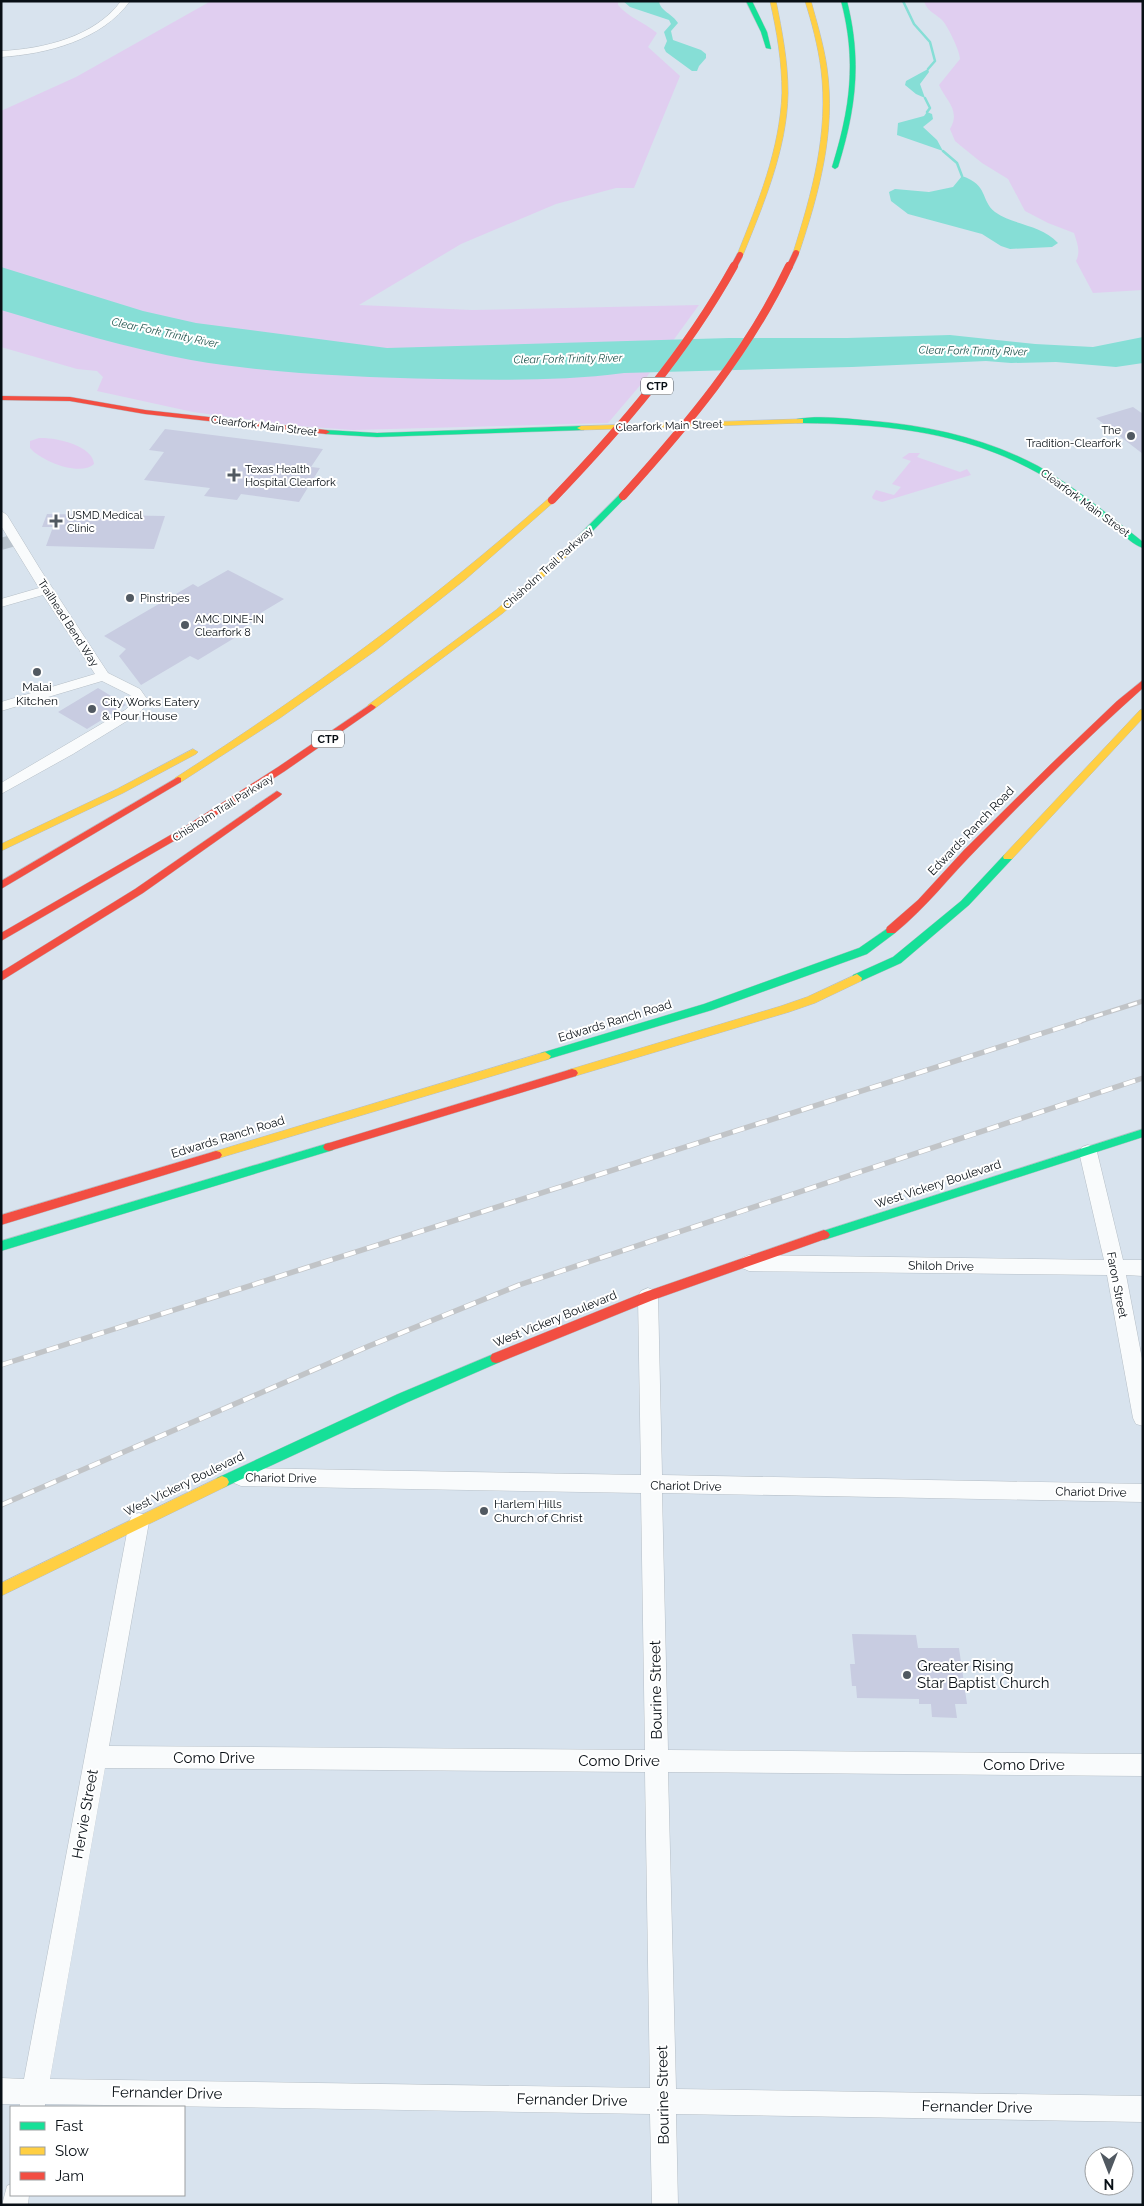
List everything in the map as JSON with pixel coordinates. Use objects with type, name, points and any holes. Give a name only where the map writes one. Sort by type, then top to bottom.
[{"type":"main road","points":[[749,1],[768,43],[784,119]]},
{"type":"main road","name":"CTP","points":[[1,886],[202,766],[348,667],[466,576],[552,500],[617,434],[674,364],[712,309],[740,255],[774,166],[784,119],[785,70],[779,26],[773,1]]},
{"type":"main road","name":"Chisholm Trail Parkway","points":[[1,938],[120,871],[265,781],[317,747],[480,628],[550,569],[623,496],[675,439],[729,369],[762,320],[796,253],[812,207],[825,149],[828,101],[822,48],[808,1]]},
{"type":"main road","points":[[812,207],[831,177],[843,146],[853,96],[855,71],[852,31],[844,1]]},
{"type":"main road","name":"Clearfork Main Street","points":[[1,390],[85,392],[135,402],[163,412]]},
{"type":"main road","name":"Clearfork Main Street","points":[[1,398],[62,398],[145,412],[163,412],[287,429],[358,434],[809,422],[890,423],[953,435],[1034,466],[1064,485],[1143,546]]},
{"type":"main road","points":[[350,737],[480,628]]},
{"type":"main road","points":[[244,724],[348,667]]},
{"type":"main road","name":"Edwards Ranch Road","points":[[1,1220],[708,1007],[776,998],[811,1000],[896,960],[965,903],[1108,731],[1143,683]]},
{"type":"main road","name":"Edwards Ranch Road","points":[[1,1246],[776,998],[863,951],[912,914],[962,858],[1108,731],[1143,712]]},
{"type":"main road","points":[[1,848],[120,791],[201,748]]},
{"type":"main road","points":[[1,977],[139,891],[288,786]]},
{"type":"main road","name":"West Vickery Boulevard","points":[[1,1590],[230,1477],[411,1394],[513,1350],[648,1296],[739,1263],[1143,1133]]},
{"type":"street","points":[[1,54],[48,48],[69,40],[113,16],[126,1]]},
{"type":"street","name":"Trailhead Bend Way","points":[[1,515],[103,676],[139,696],[140,702],[135,709],[68,751],[1,789]]},
{"type":"street","points":[[1,603],[47,590]]},
{"type":"street","points":[[1,706],[103,676]]},
{"type":"street","name":"Faron Street","points":[[1088,1152],[1115,1268],[1143,1418]]},
{"type":"street","name":"Shiloh Drive","points":[[739,1263],[1143,1268]]},
{"type":"street","name":"Bourine Street","points":[[648,1296],[665,2205]]},
{"type":"street","name":"Chariot Drive","points":[[230,1477],[1143,1493]]},
{"type":"street","name":"Hervie Street","points":[[34,2099],[139,1522]]},
{"type":"street","name":"Como Drive","points":[[95,1757],[1143,1765]]},
{"type":"street","name":"Fernander Drive","points":[[1,2091],[34,2099],[664,2102],[1143,2109]]},
{"type":"shaded area","points":[[211,1],[618,1],[618,5],[627,13],[657,33],[648,47],[680,76],[634,188],[616,188],[556,204],[461,244],[359,305],[472,310],[699,305],[643,382],[608,423],[353,430],[298,426],[193,412],[97,391],[103,377],[97,371],[77,369],[1,347],[1,111],[76,77]]},
{"type":"shaded area","points":[[924,1],[1143,1],[1143,290],[1093,293],[1076,261],[1078,250],[1074,233],[1048,223],[1025,211],[1008,179],[982,163],[955,141],[950,129],[954,116],[953,111],[939,85],[960,59],[956,44],[946,26],[941,19],[929,10]]},
{"type":"shaded area","points":[[39,438],[54,439],[80,447],[92,457],[94,464],[88,468],[80,469],[61,466],[51,462],[30,448],[30,441]]},
{"type":"shaded area","points":[[909,453],[920,453],[917,457],[960,472],[967,469],[971,475],[882,502],[873,499],[872,497],[876,490],[894,495],[901,487],[892,484],[911,461],[902,458]]},
{"type":"water","points":[[623,1],[659,1],[662,7],[678,23],[671,31],[673,40],[701,50],[706,54],[706,58],[697,71],[692,71],[666,52],[664,48],[667,41],[664,32],[671,24],[669,20],[630,7]]},
{"type":"water","points":[[928,69],[929,72],[920,84],[925,98],[916,94],[905,85],[906,81]]},
{"type":"water","points":[[927,112],[932,114],[933,119],[923,127],[937,140],[943,151],[897,135],[898,123],[924,116]]},
{"type":"water","points":[[962,176],[971,180],[980,188],[987,203],[995,212],[1003,217],[1044,232],[1058,243],[1052,247],[1010,249],[1001,246],[982,234],[908,214],[891,201],[889,192],[895,189],[929,192],[953,187]]},
{"type":"water","name":"Clear Fork Trinity River","points":[[1,267],[143,311],[196,323],[387,348],[729,338],[847,338],[950,335],[1035,344],[1093,347],[1143,337],[1143,363],[1116,367],[1056,362],[1011,363],[986,361],[852,367],[624,373],[555,379],[508,380],[377,377],[284,372],[222,365],[143,350],[1,310]]},
{"type":"building","name":"The Tradition-Clearfork","points":[[1133,407],[1143,414],[1143,454],[1096,418]]},
{"type":"building","name":"Texas Health Hospital Clearfork","points":[[165,429],[323,449],[311,467],[320,468],[299,502],[241,494],[237,500],[204,496],[210,488],[144,480],[164,452],[149,450]]},
{"type":"building","points":[[47,514],[165,516],[154,549],[46,546],[53,527],[42,527]]},
{"type":"building","name":"AMC DINE-IN Clearfork 8","points":[[228,570],[284,599],[254,617],[257,619],[237,632],[241,634],[198,660],[190,656],[141,685],[119,656],[126,649],[104,636],[193,584],[198,587]]},
{"type":"building","name":"City Works Eatery & Pour House","points":[[98,688],[126,705],[87,729],[58,712]]},
{"type":"building","name":"Greater Rising Star Baptist Church","points":[[852,1634],[916,1635],[918,1648],[959,1648],[967,1704],[955,1704],[957,1718],[932,1717],[931,1704],[919,1704],[919,1699],[857,1698],[856,1686],[852,1686],[850,1664],[855,1664]]},
{"type":"waterway","points":[[903,1],[914,24],[930,42],[935,61],[928,69]]},
{"type":"waterway","points":[[925,98],[930,108],[927,112]]},
{"type":"waterway","points":[[943,151],[957,163],[962,176]]},
{"type":"tunnel","points":[[1,544],[15,540]]},
{"type":"railway","points":[[1077,1022],[1143,1001]]},
{"type":"railway","points":[[1,1365],[1081,1021]]},
{"type":"railway","points":[[1,1505],[369,1346],[519,1285],[1143,1078]]},
{"type":"traffic: fast","points":[[749,1],[764,32],[769,48]]},
{"type":"traffic: fast","points":[[835,167],[847,126],[853,85],[853,43],[844,1]]},
{"type":"traffic: fast","points":[[800,421],[860,422],[921,429],[951,435],[1008,454],[1063,486],[1143,546]]},
{"type":"traffic: fast","points":[[326,432],[377,435],[581,428]]},
{"type":"traffic: fast","points":[[571,548],[623,496]]},
{"type":"traffic: fast","points":[[857,978],[897,960],[965,903],[1008,857]]},
{"type":"traffic: fast","points":[[545,1056],[708,1007],[863,951],[891,930]]},
{"type":"traffic: fast","points":[[824,1235],[1143,1133]]},
{"type":"traffic: fast","points":[[1,1246],[329,1147]]},
{"type":"traffic: fast","points":[[222,1482],[403,1398],[496,1358]]},
{"type":"traffic: slow","points":[[740,255],[766,187],[779,141],[783,117],[785,93],[783,60],[773,1]]},
{"type":"traffic: slow","points":[[796,253],[816,187],[826,128],[827,98],[824,68],[818,36],[808,1]]},
{"type":"traffic: slow","points":[[581,428],[800,421]]},
{"type":"traffic: slow","points":[[178,780],[277,716],[371,649],[463,577],[552,500]]},
{"type":"traffic: slow","points":[[371,707],[449,651],[500,611],[571,548]]},
{"type":"traffic: slow","points":[[1008,857],[1143,712]]},
{"type":"traffic: slow","points":[[1,848],[120,791],[193,752]]},
{"type":"traffic: slow","points":[[572,1073],[785,1009],[811,1000],[857,978]]},
{"type":"traffic: slow","points":[[216,1155],[545,1056]]},
{"type":"traffic: slow","points":[[1,1590],[222,1482]]},
{"type":"traffic: jam","points":[[623,496],[679,432],[732,365],[768,310],[796,253]]},
{"type":"traffic: jam","points":[[552,500],[606,443],[655,385],[700,323],[740,255]]},
{"type":"traffic: jam","points":[[1,398],[70,399],[145,412],[326,432]]},
{"type":"traffic: jam","points":[[891,930],[922,902],[968,852],[1054,766],[1143,683]]},
{"type":"traffic: jam","points":[[1,938],[143,856],[236,799],[327,739],[371,707]]},
{"type":"traffic: jam","points":[[1,886],[178,780]]},
{"type":"traffic: jam","points":[[1,977],[139,891],[277,794]]},
{"type":"traffic: jam","points":[[329,1147],[572,1073]]},
{"type":"traffic: jam","points":[[1,1220],[216,1155]]},
{"type":"traffic: jam","points":[[496,1358],[649,1296],[824,1235]]},
{"type":"place","name":"The Tradition-Clearfork","points":[[1131,436]]},
{"type":"place","name":"Texas Health Hospital Clearfork","points":[[234,475]]},
{"type":"place","name":"USMD Medical Clinic","points":[[56,521]]},
{"type":"place","name":"Pinstripes","points":[[130,598]]},
{"type":"place","name":"AMC DINE-IN Clearfork 8","points":[[185,625]]},
{"type":"place","name":"Malai Kitchen","points":[[37,672]]},
{"type":"place","name":"City Works Eatery & Pour House","points":[[92,709]]},
{"type":"place","name":"Harlem Hills Church of Christ","points":[[484,1511]]},
{"type":"place","name":"Greater Rising Star Baptist Church","points":[[907,1675]]}]
